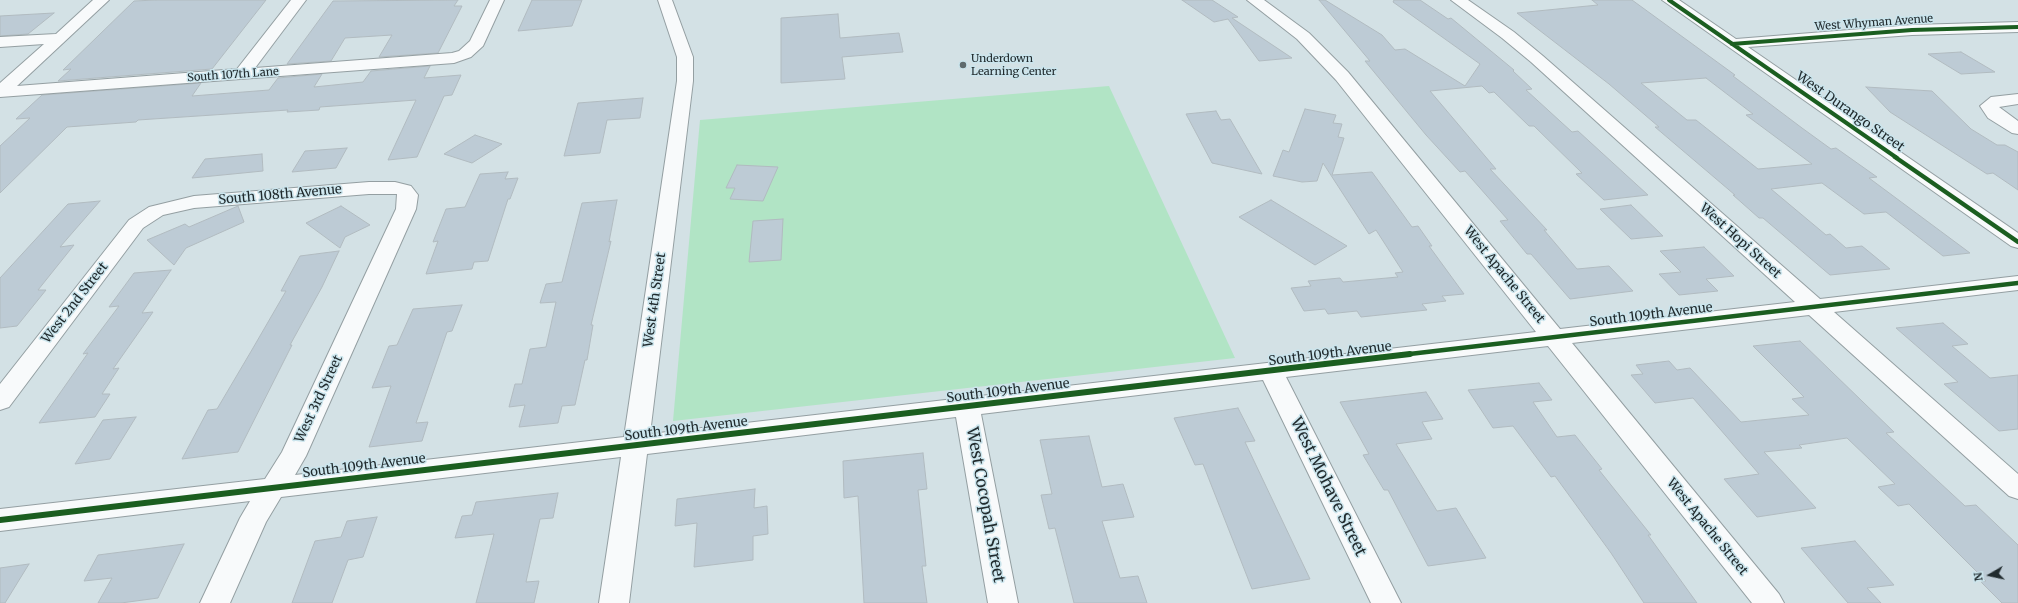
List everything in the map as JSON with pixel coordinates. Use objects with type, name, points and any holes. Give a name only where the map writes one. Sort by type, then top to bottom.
[{"type":"street","points":[[0,92],[102,0]]},
{"type":"street","points":[[242,74],[299,0]]},
{"type":"street","name":"South 107th Lane","points":[[0,92],[442,60],[465,54],[472,49],[477,43],[497,0]]},
{"type":"street","name":"West 4th Street","points":[[614,603],[685,81],[685,57],[665,0]]},
{"type":"street","name":"West Apache Street","points":[[1254,0],[1299,33],[1334,66],[1769,603]]},
{"type":"street","name":"West Hopi Street","points":[[1458,0],[1503,31],[1537,59],[2018,489]]},
{"type":"street","name":"West Durango Street","points":[[1669,0],[2018,242]]},
{"type":"street","name":"West Whyman Avenue","points":[[1732,44],[1912,30],[2018,27]]},
{"type":"street","points":[[0,42],[60,38]]},
{"type":"street","points":[[2018,99],[1997,101],[1989,106],[1994,114],[2018,129]]},
{"type":"street","name":"South 108th Avenue","points":[[156,211],[180,204],[201,202],[369,188],[395,188],[404,190]]},
{"type":"street","name":"West 3rd Street","points":[[214,603],[254,518],[293,456],[406,209],[408,195],[404,190]]},
{"type":"street","name":"West 2nd Street","points":[[0,401],[130,232],[141,221],[156,211]]},
{"type":"street","name":"South 109th Avenue","points":[[0,520],[273,487],[1271,372],[2018,283]]},
{"type":"street","name":"West Mohave Street","points":[[1271,372],[1386,603]]},
{"type":"street","name":"West Cocopah Street","points":[[967,407],[1003,603]]},
{"type":"green space","points":[[1109,86],[1235,358],[673,421],[700,120]]},
{"type":"building","points":[[266,0],[212,69],[58,81],[71,69],[63,70],[134,1]]},
{"type":"building","points":[[458,0],[454,6],[462,6],[438,53],[379,57],[392,35],[345,38],[331,61],[287,64],[333,1]]},
{"type":"building","points":[[532,0],[582,0],[572,26],[518,31]]},
{"type":"building","points":[[1182,0],[1212,0],[1238,17],[1232,18],[1292,58],[1259,61],[1228,19],[1214,22]]},
{"type":"building","points":[[1319,0],[1325,0],[1382,35],[1395,50],[1405,49],[1465,86],[1480,64],[1393,2],[1394,0],[1420,0],[1448,19],[1451,18],[1514,70],[1513,71],[1532,89],[1526,90],[1572,132],[1578,131],[1648,195],[1604,200],[1576,174],[1582,173],[1534,126],[1529,126],[1494,92],[1489,93],[1482,86],[1430,91],[1496,169],[1490,169],[1547,230],[1544,230],[1577,269],[1609,266],[1633,291],[1570,299],[1531,254],[1527,254],[1500,221],[1508,220],[1465,171],[1460,172],[1426,135],[1365,61],[1370,61]]},
{"type":"building","points":[[1592,0],[1632,0],[1735,75],[1733,76],[1831,149],[1836,148],[1877,177],[1869,178],[1970,253],[1943,256],[1886,212],[1864,214],[1822,183],[1771,189],[1826,235],[1830,234],[1846,248],[1862,246],[1890,269],[1830,275],[1763,218],[1759,218],[1733,195],[1735,195],[1655,127],[1659,127],[1609,84],[1517,13],[1598,5]],"holes":[[[1706,78],[1753,114],[1746,115],[1812,164],[1758,169],[1696,120],[1687,120],[1641,83]]]},
{"type":"building","points":[[54,13],[28,34],[0,36],[0,16]]},
{"type":"building","points":[[838,14],[840,38],[899,33],[903,52],[842,57],[845,79],[781,83],[781,18]]},
{"type":"building","points":[[1961,52],[1995,72],[1961,74],[1928,54]]},
{"type":"building","points":[[430,66],[424,78],[461,75],[452,95],[444,96],[417,157],[388,160],[416,100],[320,107],[319,110],[287,112],[288,110],[138,120],[136,122],[67,127],[0,193],[0,146],[30,118],[16,119],[42,95],[201,83],[192,96],[269,90],[278,78],[322,74],[314,87],[363,82],[371,71]]},
{"type":"building","points":[[1866,87],[1932,91],[1971,129],[1997,145],[2005,145],[2018,152],[2018,190],[1993,173],[1987,174],[1890,112]]},
{"type":"building","points":[[643,98],[640,118],[607,120],[600,153],[564,156],[578,103]]},
{"type":"building","points":[[1305,109],[1336,115],[1333,123],[1342,124],[1338,137],[1344,138],[1332,175],[1372,172],[1412,227],[1418,226],[1432,246],[1429,246],[1464,294],[1442,296],[1446,301],[1422,304],[1427,310],[1361,317],[1357,311],[1328,314],[1325,309],[1304,311],[1291,288],[1311,286],[1308,281],[1340,278],[1343,282],[1398,277],[1395,273],[1403,272],[1376,230],[1369,234],[1323,163],[1317,181],[1302,182],[1273,176],[1283,150],[1289,152]]},
{"type":"building","points":[[1216,111],[1221,120],[1230,119],[1262,174],[1212,163],[1186,114]]},
{"type":"building","points":[[475,135],[502,144],[472,163],[444,154]]},
{"type":"building","points":[[347,148],[336,168],[292,172],[305,151]]},
{"type":"building","points":[[262,154],[263,171],[192,178],[205,159]]},
{"type":"building","points":[[737,165],[778,167],[763,201],[730,199],[735,188],[726,188]]},
{"type":"building","points":[[508,172],[505,179],[518,178],[510,199],[508,199],[488,261],[474,262],[472,269],[426,274],[438,241],[433,242],[446,209],[465,207],[480,174]]},
{"type":"building","points":[[617,200],[609,242],[611,241],[591,325],[593,325],[587,360],[585,360],[575,405],[562,406],[558,423],[519,427],[525,405],[509,407],[515,384],[522,384],[530,349],[546,347],[556,302],[540,303],[546,284],[562,282],[582,203]]},
{"type":"building","points":[[1271,200],[1347,246],[1315,265],[1239,217]]},
{"type":"building","points":[[100,201],[60,247],[74,245],[38,290],[46,290],[17,326],[0,328],[0,278],[68,204]]},
{"type":"building","points":[[1631,205],[1663,236],[1631,239],[1600,209]]},
{"type":"building","points":[[238,206],[244,222],[186,248],[174,265],[147,240],[185,224],[189,227]]},
{"type":"building","points":[[341,206],[370,225],[345,237],[340,248],[306,223]]},
{"type":"building","points":[[783,219],[781,260],[749,262],[753,221]]},
{"type":"building","points":[[1704,247],[1734,276],[1706,279],[1718,291],[1679,295],[1659,274],[1681,272],[1660,251]]},
{"type":"building","points":[[339,251],[322,287],[290,345],[292,345],[238,452],[182,459],[208,410],[217,409],[253,348],[286,291],[281,291],[300,256]]},
{"type":"building","points":[[171,270],[142,313],[153,312],[113,369],[119,368],[102,394],[110,394],[95,417],[39,423],[88,353],[83,354],[119,306],[109,307],[134,273]]},
{"type":"building","points":[[462,305],[452,331],[447,332],[416,423],[428,422],[422,441],[369,447],[391,386],[372,388],[389,346],[397,345],[413,309]]},
{"type":"building","points":[[1943,323],[1968,344],[1952,346],[1990,378],[2018,375],[2018,429],[1999,431],[1944,384],[1958,382],[1896,328]]},
{"type":"building","points":[[1800,341],[1894,432],[1886,433],[1965,506],[1976,505],[2018,545],[2018,603],[2002,603],[1981,582],[1986,581],[1909,504],[1898,506],[1878,487],[1895,484],[1847,438],[1799,445],[1802,448],[1764,452],[1816,508],[1757,517],[1724,479],[1759,474],[1693,398],[1655,403],[1631,375],[1643,374],[1636,365],[1669,361],[1677,370],[1690,368],[1741,422],[1809,415],[1792,399],[1804,397],[1753,346]]},
{"type":"building","points":[[1539,383],[1552,400],[1533,402],[1557,437],[1575,435],[1602,469],[1599,470],[1651,535],[1648,535],[1697,603],[1644,603],[1611,553],[1555,476],[1551,477],[1513,426],[1493,428],[1468,390]]},
{"type":"building","points":[[1426,392],[1443,419],[1422,422],[1432,439],[1396,444],[1437,511],[1456,508],[1486,558],[1428,566],[1388,490],[1384,490],[1363,455],[1369,454],[1340,402]]},
{"type":"building","points":[[1238,408],[1255,441],[1245,442],[1310,579],[1252,589],[1203,464],[1195,465],[1174,418]]},
{"type":"building","points":[[136,417],[110,459],[75,464],[103,420]]},
{"type":"building","points":[[1089,436],[1102,487],[1123,484],[1134,517],[1102,521],[1120,578],[1138,576],[1147,603],[1074,603],[1055,528],[1049,529],[1041,495],[1052,494],[1040,440]]},
{"type":"building","points":[[923,453],[927,489],[918,490],[926,566],[922,566],[927,603],[864,603],[858,496],[844,498],[843,461]]},
{"type":"building","points":[[755,489],[754,508],[767,506],[768,534],[753,536],[753,560],[694,567],[697,523],[675,526],[677,499]]},
{"type":"building","points":[[558,493],[553,518],[540,519],[526,582],[539,581],[534,603],[476,603],[494,534],[455,538],[462,516],[472,515],[476,502]]},
{"type":"building","points":[[377,517],[363,557],[348,560],[332,603],[292,603],[315,541],[341,537],[347,521]]},
{"type":"building","points":[[1855,541],[1894,585],[1867,588],[1881,603],[1848,603],[1801,548]]},
{"type":"building","points":[[184,544],[158,598],[121,603],[98,603],[112,578],[84,581],[98,555]]},
{"type":"building","points":[[29,564],[5,603],[0,603],[0,568]]},
{"type":"cycle path","points":[[1669,0],[2018,242]]},
{"type":"cycle path","points":[[1732,44],[1912,30],[2018,27]]},
{"type":"cycle path","points":[[0,520],[2018,283]]},
{"type":"place","name":"Underdown Learning Center","points":[[963,65]]}]
